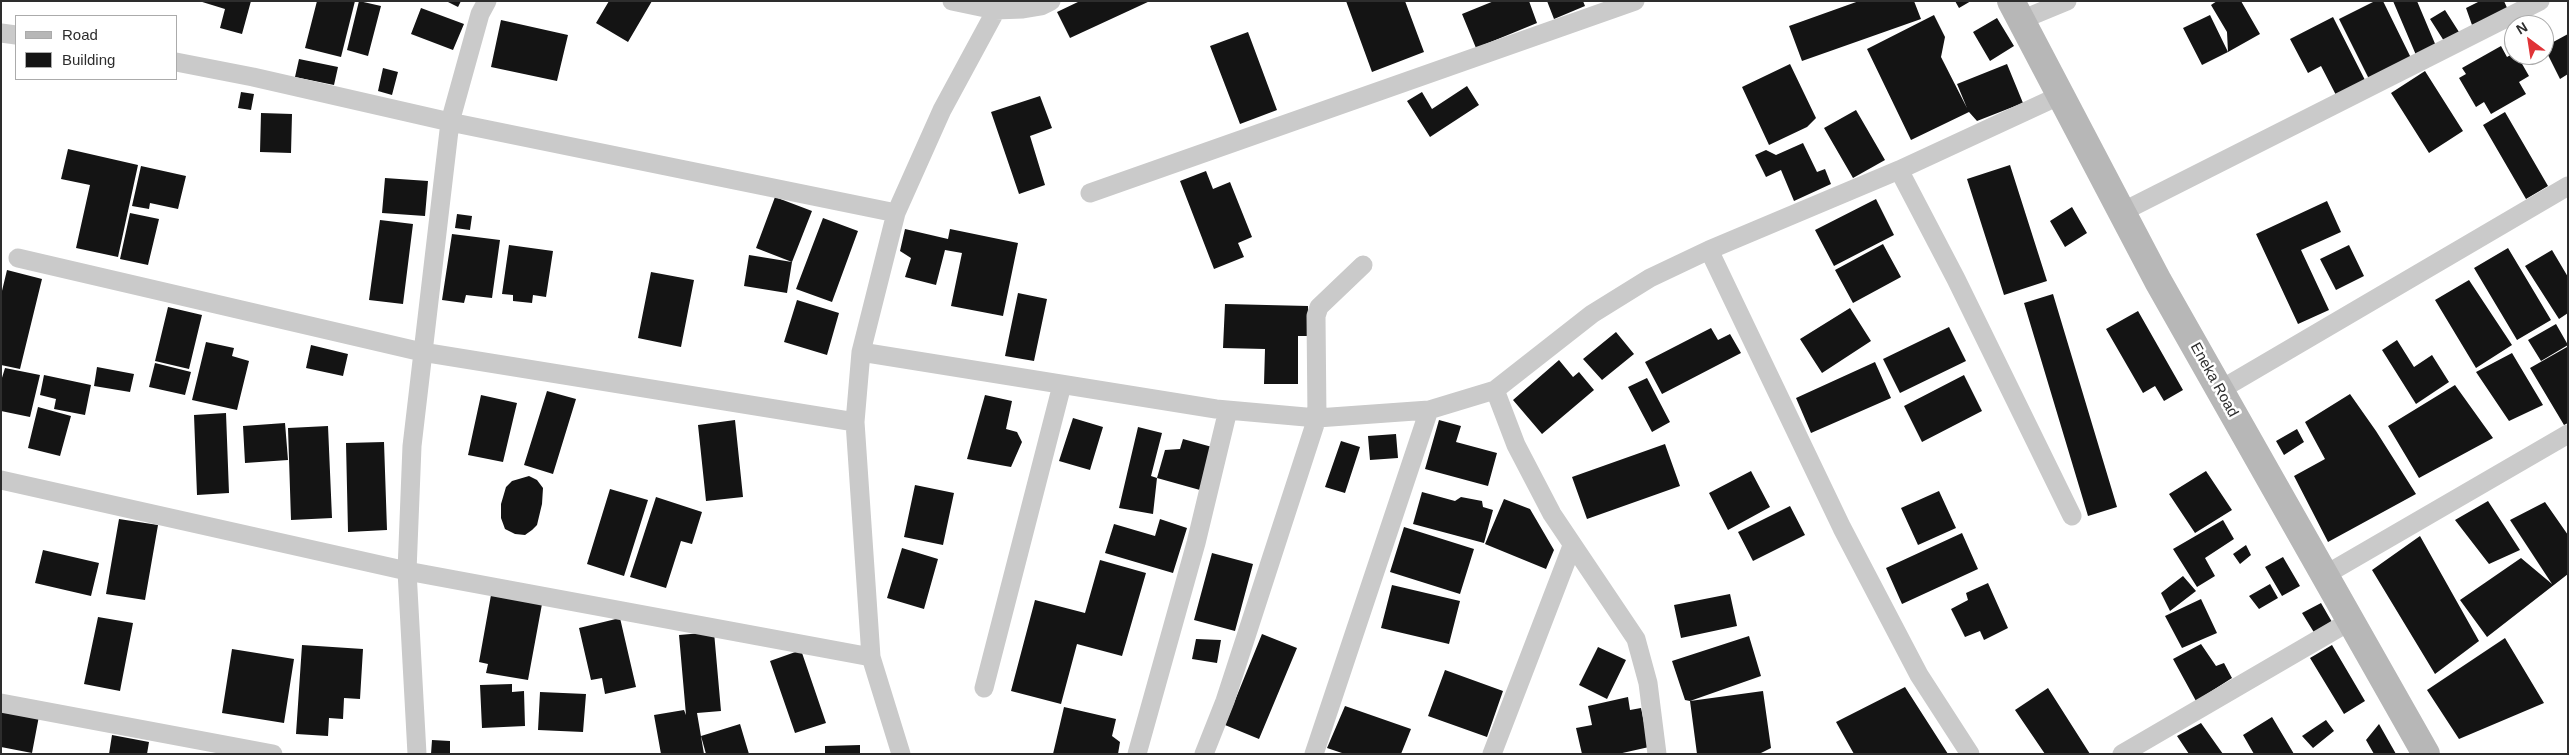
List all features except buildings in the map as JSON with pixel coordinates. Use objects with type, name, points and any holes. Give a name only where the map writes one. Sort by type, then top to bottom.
[{"type":"main road","name":"Eneka Road","points":[[2016,10],[2122,212],[2220,390],[2352,620],[2426,754]]},
{"type":"street","points":[[418,754],[407,571],[412,446],[450,122],[480,14],[487,1]]},
{"type":"street","points":[[952,1],[1023,9],[1041,6],[1051,1]]},
{"type":"street","points":[[1090,193],[1635,1]]},
{"type":"street","points":[[2016,10],[2067,1]]},
{"type":"street","points":[[2122,212],[2540,1]]},
{"type":"street","points":[[901,754],[870,657],[855,422],[861,352],[896,213],[942,110],[998,6]]},
{"type":"street","points":[[1,33],[15,35]]},
{"type":"street","points":[[178,62],[253,77],[450,122],[896,213]]},
{"type":"street","points":[[861,352],[1228,410],[1317,418],[1429,410],[1495,390],[1592,314],[1650,278],[1709,250],[1900,170],[2061,95]]},
{"type":"street","points":[[1900,170],[1956,279],[2072,516]]},
{"type":"street","points":[[2220,390],[2568,186]]},
{"type":"street","points":[[1709,250],[1846,536],[1920,675],[1970,754]]},
{"type":"street","points":[[18,258],[422,352],[855,422]]},
{"type":"street","points":[[1204,754],[1225,701],[1317,418],[1316,316],[1319,307],[1363,265]]},
{"type":"street","points":[[984,688],[1062,385]]},
{"type":"street","points":[[1495,390],[1516,445],[1552,514],[1636,639],[1648,683],[1656,754]]},
{"type":"street","points":[[1137,754],[1196,543],[1228,410]]},
{"type":"street","points":[[1314,754],[1429,410]]},
{"type":"street","points":[[2326,575],[2568,434]]},
{"type":"street","points":[[1,480],[407,571],[870,657]]},
{"type":"street","points":[[1492,754],[1572,546]]},
{"type":"street","points":[[2122,754],[2352,620]]},
{"type":"street","points":[[1,703],[273,754]]}]
